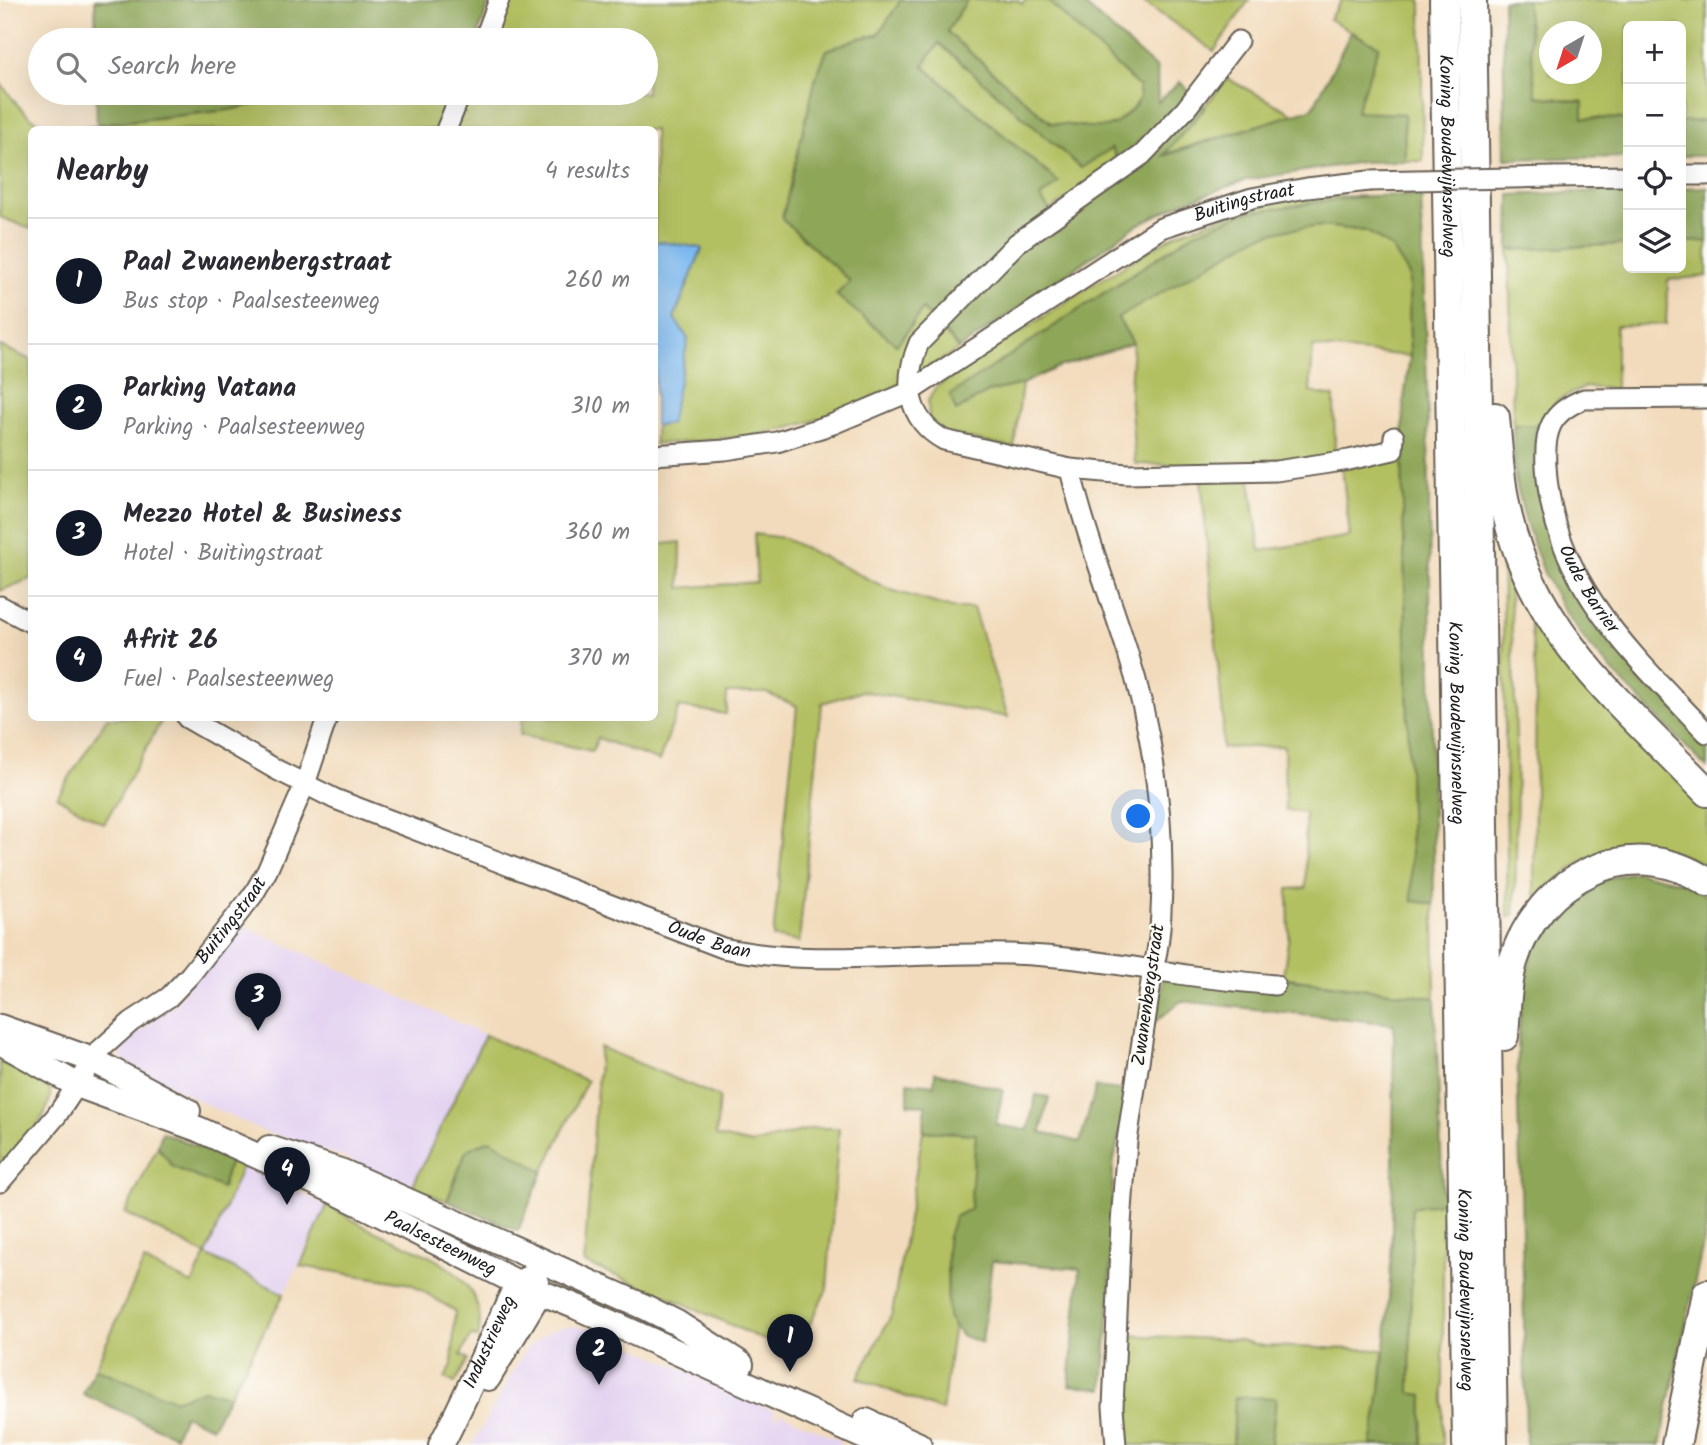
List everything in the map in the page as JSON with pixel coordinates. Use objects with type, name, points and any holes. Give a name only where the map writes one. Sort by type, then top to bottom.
[{"type":"highway","name":"Koning Boudewijnsnelweg","points":[[1444,0],[1467,1445]]},
{"type":"highway","name":"Koning Boudewijnsnelweg","points":[[1472,0],[1493,1445]]},
{"type":"highway","points":[[1477,352],[1492,374],[1499,469],[1508,519],[1524,566],[1543,608],[1555,628],[1587,668],[1707,792]]},
{"type":"highway","points":[[1488,1128],[1502,1077],[1508,990],[1513,962],[1536,915],[1551,897],[1594,869],[1628,861],[1667,865],[1685,870],[1707,883]]},
{"type":"highway","points":[[1676,1445],[1707,1294]]},
{"type":"highway","points":[[1688,1445],[1707,1356]]},
{"type":"main road","name":"Paalsesteenweg","points":[[0,1027],[93,1060],[221,1128],[264,1146],[343,1172],[452,1222],[504,1242],[677,1323],[741,1364]]},
{"type":"main road","name":"Paalsesteenweg","points":[[0,1042],[77,1085],[198,1129],[578,1307],[882,1445]]},
{"type":"main road","name":"Paalsesteenweg","points":[[452,1222],[462,1234],[499,1252],[530,1284],[741,1364],[919,1445]]},
{"type":"main road","name":"Industrieweg","points":[[441,1445],[464,1404],[474,1375],[530,1284]]},
{"type":"street","points":[[488,28],[499,0]]},
{"type":"street","points":[[1238,41],[1185,110],[1142,155],[1017,243],[919,343],[911,361],[909,392],[916,414],[929,432],[944,440],[1070,468],[1140,474],[1276,471],[1393,450],[1394,437]]},
{"type":"street","points":[[448,126],[456,105]]},
{"type":"street","points":[[1686,175],[1707,175]]},
{"type":"street","name":"Buitingstraat","points":[[658,455],[725,450],[777,442],[833,424],[909,392],[1161,228],[1252,198],[1369,181],[1623,176]]},
{"type":"street","name":"Oude Barrier","points":[[1707,398],[1584,399],[1568,405],[1557,415],[1547,433],[1546,481],[1558,534],[1574,573],[1598,611],[1626,647],[1707,733]]},
{"type":"street","name":"Zwanenbergstraat","points":[[1070,468],[1149,730],[1162,842],[1160,942],[1153,969],[1127,1141],[1113,1407],[1107,1445]]},
{"type":"street","points":[[0,606],[28,620]]},
{"type":"street","name":"Oude Baan","points":[[192,721],[335,799],[697,939],[754,955],[799,957],[1009,954],[1080,957],[1275,985]]},
{"type":"street","name":"Buitingstraat","points":[[0,1182],[44,1133],[111,1038],[169,997],[239,914],[267,871],[305,784],[326,721]]},
{"type":"street","name":"Zwanenbergstraat","points":[[1113,1407],[1116,1445]]},
{"type":"shaded area","points":[[240,924],[485,1035],[412,1187],[340,1156],[263,1131],[121,1059],[126,1042],[174,1004]]},
{"type":"shaded area","points":[[242,1166],[327,1205],[284,1294],[206,1255]]},
{"type":"shaded area","points":[[577,1326],[597,1330],[775,1411],[773,1416],[777,1418],[780,1413],[840,1440],[840,1445],[472,1445],[527,1347],[548,1332]]},
{"type":"green space","points":[[95,0],[490,0],[480,28],[96,28]]},
{"type":"green space","points":[[505,0],[901,0],[878,35],[859,38],[827,50],[816,77],[782,219],[850,281],[837,294],[897,344],[923,309],[959,349],[889,390],[814,421],[749,436],[658,444],[658,426],[670,424],[674,318],[702,249],[658,242],[658,126],[454,126],[463,105],[658,105],[658,28],[496,28]]},
{"type":"green space","points":[[901,0],[967,0],[947,32],[1051,123],[1106,127],[1117,123],[1135,106],[1140,98],[1139,87],[1047,0],[1079,0],[1157,69],[1158,102],[1180,82],[1205,108],[1163,156],[1313,108],[1351,32],[1379,46],[1356,112],[1404,114],[1405,161],[1362,162],[1246,180],[1181,203],[1137,225],[959,349],[923,309],[897,345],[836,295],[850,281],[782,219],[816,77],[827,50],[859,38],[878,35]],"holes":[[[939,43],[1081,168],[1112,148],[1124,177],[1058,221],[1040,197],[1059,183],[923,66]]]},
{"type":"green space","points":[[967,0],[1017,0],[1022,4],[1025,0],[1047,0],[1139,87],[1140,98],[1117,123],[1106,127],[1051,123],[947,32]]},
{"type":"green space","points":[[1141,0],[1249,0],[1214,51]]},
{"type":"green space","points":[[1342,0],[1421,0],[1423,161],[1405,161],[1404,114],[1356,112],[1379,47],[1329,19]]},
{"type":"green space","points":[[1503,0],[1526,0],[1536,96],[1583,102],[1583,118],[1623,119],[1623,157],[1505,159]]},
{"type":"green space","points":[[1526,0],[1707,0],[1707,121],[1686,121],[1686,21],[1623,21],[1623,119],[1583,118],[1583,102],[1535,96]]},
{"type":"green space","points":[[939,43],[1081,168],[1112,147],[1119,165],[1050,210],[1040,197],[1059,183],[923,66]]},
{"type":"green space","points":[[1228,79],[1294,114],[1161,155]]},
{"type":"green space","points":[[0,83],[32,119],[48,126],[28,126],[28,228],[0,217]]},
{"type":"green space","points":[[96,105],[252,105],[229,110],[97,124]]},
{"type":"green space","points":[[252,105],[448,105],[440,126],[88,126]]},
{"type":"green space","points":[[1686,121],[1707,121],[1707,156],[1686,156]]},
{"type":"green space","points":[[1707,187],[1707,241],[1686,242],[1686,188]]},
{"type":"green space","points":[[1623,190],[1623,244],[1509,250],[1510,195]]},
{"type":"green space","points":[[1421,195],[1428,418],[1434,904],[1412,901],[1402,457],[1404,399],[1410,356],[1409,275],[1392,248],[1366,231],[1323,226],[1283,230],[1257,237],[1118,318],[1133,343],[1056,368],[1022,384],[988,392],[956,411],[950,395],[1196,232],[1246,212],[1367,196]]},
{"type":"green space","points":[[1302,196],[1367,196],[1307,203],[1196,232],[950,395],[956,411],[988,392],[1022,384],[1014,448],[946,434],[929,420],[928,401],[935,388],[1086,289],[1178,233],[1241,210]]},
{"type":"green space","points":[[1323,226],[1366,231],[1392,248],[1409,275],[1410,356],[1313,347],[1310,392],[1334,397],[1335,456],[1237,466],[1135,464],[1130,390],[1133,343],[1117,318],[1257,237],[1283,230]]},
{"type":"green space","points":[[1707,241],[1707,276],[1668,280],[1666,324],[1616,326],[1616,389],[1584,387],[1558,400],[1537,425],[1513,425],[1509,250],[1623,244],[1623,273],[1686,273],[1686,242]]},
{"type":"green space","points":[[0,346],[28,359],[28,580],[0,591]]},
{"type":"green space","points":[[1513,425],[1537,425],[1535,447],[1539,494],[1553,540],[1572,582],[1583,601],[1707,742],[1707,768],[1614,673],[1585,640],[1561,606],[1544,573],[1527,526],[1515,479]]},
{"type":"green space","points":[[1402,457],[1412,900],[1434,904],[1435,998],[1283,977],[1289,934],[1288,889],[1306,888],[1305,813],[1285,810],[1284,746],[1222,748],[1223,718],[1201,479],[1250,479],[1260,551],[1350,536],[1342,468]]},
{"type":"green space","points":[[754,534],[784,538],[891,590],[952,608],[973,608],[1008,717],[862,691],[822,703],[799,942],[773,937],[797,706],[766,693],[727,693],[726,714],[679,707],[659,761],[598,738],[592,751],[520,735],[522,721],[658,721],[658,545],[681,542],[680,588],[757,582]]},
{"type":"green space","points":[[1504,544],[1507,545],[1510,591],[1517,777],[1514,916],[1508,917],[1502,548]]},
{"type":"green space","points":[[1529,609],[1535,611],[1707,806],[1707,867],[1682,855],[1656,848],[1614,850],[1584,861],[1536,897],[1536,680]]},
{"type":"green space","points":[[105,721],[161,721],[104,824],[57,797]]},
{"type":"green space","points":[[1638,872],[1689,884],[1707,897],[1707,1225],[1660,1445],[1526,1445],[1518,1095],[1519,1024],[1523,991],[1530,961],[1540,936],[1559,910],[1570,899],[1594,884]]},
{"type":"green space","points":[[1166,963],[1435,998],[1443,1202],[1412,1208],[1410,1393],[1423,1395],[1422,1445],[1371,1445],[1380,1393],[1390,1288],[1394,1024],[1181,1001],[1155,1022]]},
{"type":"green space","points":[[485,1035],[587,1081],[543,1172],[526,1161],[466,1151],[447,1201],[412,1187]]},
{"type":"green space","points":[[600,1047],[719,1097],[716,1136],[752,1144],[813,1128],[839,1128],[827,1289],[795,1354],[665,1295],[584,1263]]},
{"type":"green space","points":[[0,1062],[50,1085],[50,1097],[42,1119],[0,1166]]},
{"type":"green space","points":[[935,1072],[1003,1090],[996,1125],[1028,1130],[1036,1095],[1049,1097],[1041,1132],[1080,1142],[1096,1087],[1128,1091],[1113,1165],[1110,1295],[1103,1389],[1069,1385],[1080,1269],[992,1261],[982,1343],[960,1335],[948,1317],[947,1240],[954,1217],[970,1209],[976,1134],[923,1131],[926,1105],[908,1104],[908,1082],[934,1085]]},
{"type":"green space","points":[[923,1131],[976,1134],[970,1209],[947,1240],[948,1316],[954,1324],[942,1411],[858,1378],[892,1314]]},
{"type":"green space","points":[[162,1132],[230,1160],[222,1188],[173,1167],[158,1146]]},
{"type":"green space","points":[[491,1140],[543,1172],[518,1231],[447,1201],[466,1151]]},
{"type":"green space","points":[[158,1146],[161,1153],[222,1187],[230,1160],[242,1166],[206,1255],[125,1213]]},
{"type":"green space","points":[[1443,1202],[1443,1445],[1422,1445],[1423,1395],[1410,1394],[1412,1207]]},
{"type":"green space","points":[[327,1205],[368,1228],[431,1257],[463,1281],[474,1297],[479,1315],[478,1338],[471,1335],[461,1355],[468,1359],[455,1383],[445,1378],[452,1365],[455,1311],[411,1284],[300,1266]]},
{"type":"green space","points":[[206,1255],[284,1294],[229,1396],[204,1390],[174,1401],[95,1368],[144,1261],[192,1284]]},
{"type":"green space","points":[[1124,1335],[1239,1340],[1263,1346],[1383,1350],[1379,1401],[1371,1445],[1271,1445],[1276,1399],[1235,1397],[1233,1445],[1124,1445]]},
{"type":"green space","points":[[95,1368],[174,1400],[204,1390],[229,1396],[212,1427],[184,1415],[175,1436],[83,1394]]},
{"type":"green space","points":[[1235,1397],[1276,1398],[1271,1445],[1233,1445]]},
{"type":"water","points":[[658,241],[702,248],[674,318],[688,339],[670,424],[658,426]]},
{"type":"place","name":"Mezzo Hotel & Business","points":[[258,1031]]},
{"type":"place","name":"Afrit 26","points":[[287,1205]]},
{"type":"place","name":"Paal Zwanenbergstraat","points":[[790,1372]]},
{"type":"place","name":"Parking Vatana","points":[[599,1385]]}]
